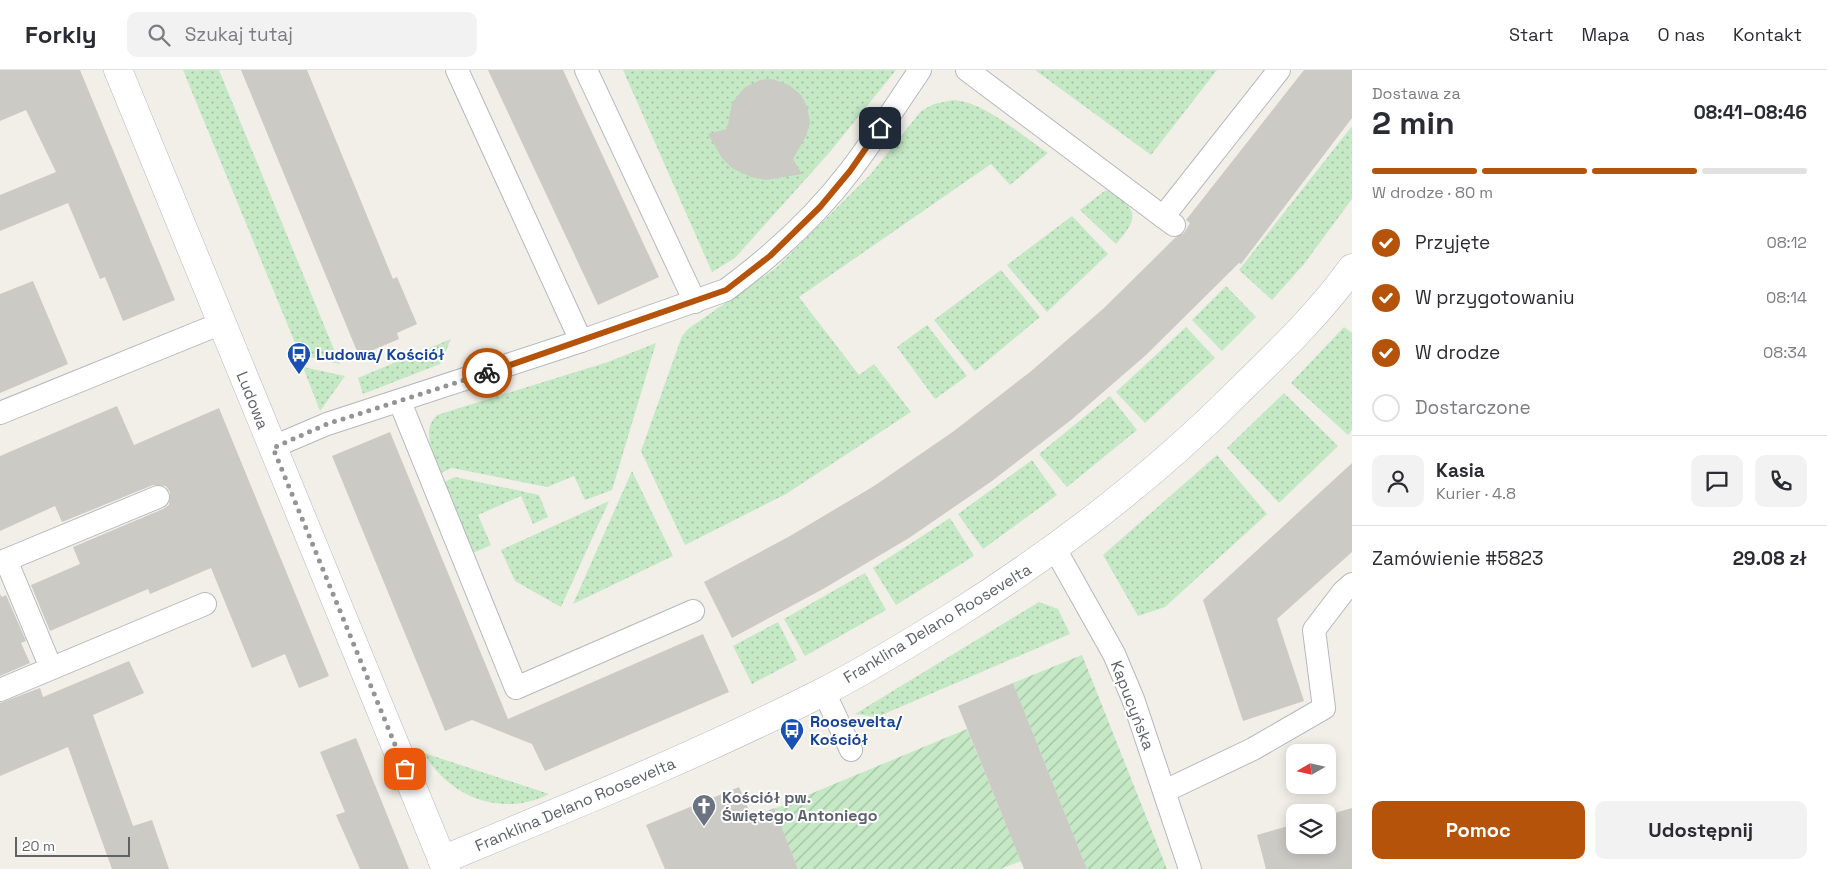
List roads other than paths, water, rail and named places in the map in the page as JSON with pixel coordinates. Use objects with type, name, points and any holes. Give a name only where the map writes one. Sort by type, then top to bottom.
[{"type":"street","name":"Ludowa","points":[[118,70],[444,865]]},
{"type":"street","name":"Franklina Delano Roosevelta","points":[[444,865],[720,742],[824,692],[922,636],[1055,549],[1093,521],[1195,434],[1295,336],[1352,268]]},
{"type":"lane","points":[[457,70],[581,341]]},
{"type":"lane","points":[[586,70],[695,302]]},
{"type":"lane","points":[[273,448],[327,424],[400,402],[726,290],[770,256],[800,228],[850,171],[920,70]]},
{"type":"lane","points":[[967,70],[1169,221],[1279,70]]},
{"type":"lane","points":[[0,413],[222,323]]},
{"type":"lane","points":[[400,402],[516,688],[693,611]]},
{"type":"lane","points":[[51,668],[6,560],[158,497]]},
{"type":"lane","name":"Kapucyńska","points":[[1055,549],[1114,654],[1133,699],[1190,869]]},
{"type":"lane","points":[[1165,791],[1253,748],[1324,708],[1314,630],[1343,592],[1352,584]]},
{"type":"lane","points":[[0,690],[205,604]]},
{"type":"lane","points":[[824,692],[851,750]]},
{"type":"place","name":"Ludowa/ Kościół","points":[[299,375]]},
{"type":"place","name":"Roosevelta/ Kościół","points":[[792,751]]},
{"type":"place","name":"Kościół pw. Świętego Antoniego","points":[[704,827]]}]
